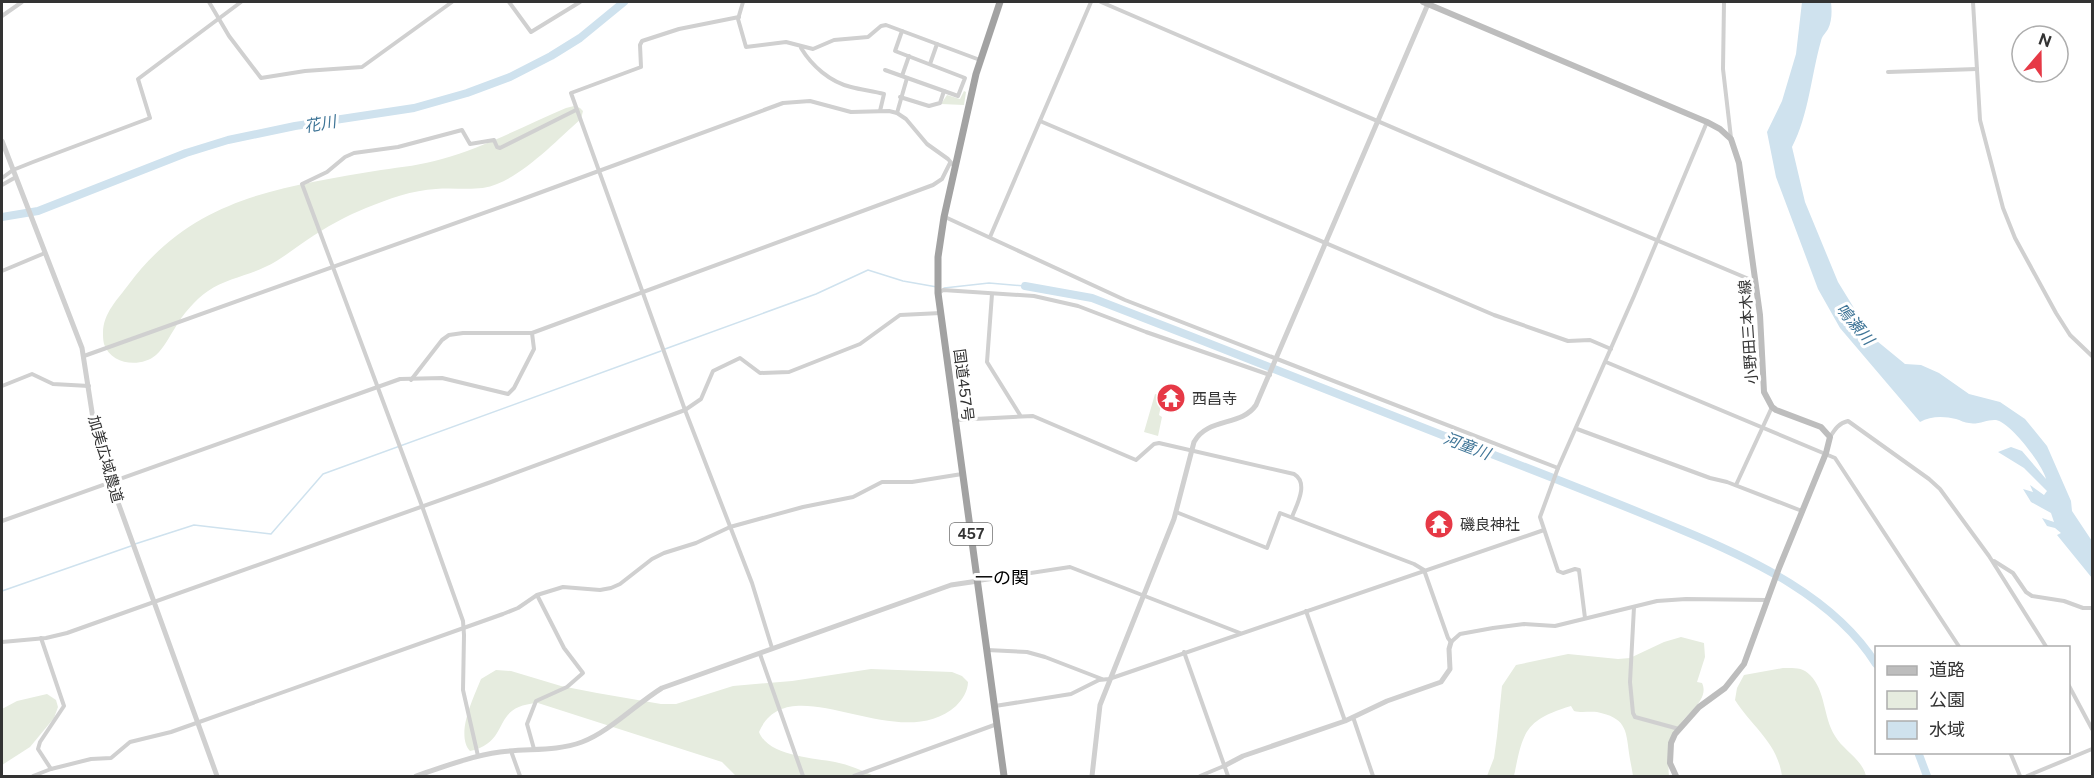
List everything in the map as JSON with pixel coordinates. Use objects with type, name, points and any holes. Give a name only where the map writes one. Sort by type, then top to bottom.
[{"type":"highway","name":"国道457号","points":[[1000,2],[980,60],[952,165],[944,217],[938,292],[1004,777]]},
{"type":"main road","points":[[1427,2],[1707,122],[1720,129],[1731,140]]},
{"type":"main road","name":"小野田三本木線","points":[[1731,140],[1741,176],[1757,282],[1763,385],[1772,407]]},
{"type":"main road","points":[[1676,777],[1670,762],[1669,747],[1680,729],[1699,707],[1725,688],[1744,664],[1779,568],[1826,453],[1830,436],[1821,427],[1772,407]]},
{"type":"street","points":[[2,16],[22,2]]},
{"type":"street","points":[[209,2],[220,17],[229,36],[261,78],[305,71],[362,67],[452,2]]},
{"type":"street","points":[[2,178],[80,143],[150,118],[138,79],[241,2]]},
{"type":"street","points":[[509,2],[531,32],[580,2]]},
{"type":"street","points":[[743,2],[739,17],[746,47],[786,42],[813,49],[834,40],[868,37],[883,25],[980,60]]},
{"type":"street","points":[[990,237],[1091,2]]},
{"type":"street","points":[[1101,2],[1757,282]]},
{"type":"street","points":[[1092,777],[1097,716],[1109,679],[1176,512],[1191,450],[1197,437],[1209,427],[1249,413],[1256,405],[1327,243],[1427,2]]},
{"type":"street","points":[[1724,2],[1723,69],[1731,140]]},
{"type":"street","points":[[1973,2],[1980,120],[2005,214],[2015,238],[2056,314],[2070,335],[2092,356]]},
{"type":"street","points":[[739,17],[642,41],[640,45],[641,67],[571,93],[685,410],[752,583],[772,648]]},
{"type":"street","points":[[885,70],[958,96],[962,87],[965,78],[895,51],[902,31]]},
{"type":"street","points":[[930,64],[937,44]]},
{"type":"street","points":[[800,47],[809,60],[824,74],[839,83],[884,94],[880,111]]},
{"type":"street","points":[[897,113],[909,56]]},
{"type":"street","points":[[1888,72],[1977,69]]},
{"type":"street","points":[[962,87],[972,91]]},
{"type":"street","points":[[900,97],[929,106],[940,103],[944,91]]},
{"type":"street","points":[[84,356],[783,103],[810,102],[851,112],[897,113],[906,119],[927,144],[948,159],[952,165],[942,179],[933,185],[532,333],[449,335],[442,340],[411,380]]},
{"type":"street","points":[[478,756],[464,690],[464,627],[422,506],[302,184],[327,172],[345,157],[354,153],[398,147],[462,130],[470,144],[494,140],[500,148],[576,110]]},
{"type":"street","points":[[1040,121],[1494,315],[1568,341],[1590,340],[1611,349]]},
{"type":"street","points":[[1585,618],[1579,570],[1563,573],[1558,571],[1540,517],[1558,469],[1606,362],[1707,122]]},
{"type":"street","name":"加美広域農道","points":[[2,141],[84,356],[94,425],[111,483],[217,777]]},
{"type":"street","points":[[2,185],[14,173]]},
{"type":"street","points":[[944,217],[1125,300],[1558,469]]},
{"type":"street","points":[[2,271],[46,253]]},
{"type":"street","points":[[938,292],[1034,296],[1078,306],[1146,332],[1270,374]]},
{"type":"street","points":[[992,294],[987,362],[1021,416]]},
{"type":"street","points":[[2,642],[67,633],[685,410],[701,399],[713,371],[740,358],[760,373],[789,372],[860,344],[900,315],[942,313]]},
{"type":"street","points":[[2,521],[399,379],[442,378],[508,394],[514,388],[534,350],[532,333]]},
{"type":"street","points":[[1606,362],[1835,458],[1959,646]]},
{"type":"street","points":[[2,386],[32,374],[53,384],[89,386]]},
{"type":"street","points":[[1736,485],[1772,407]]},
{"type":"street","points":[[955,420],[1033,416],[1136,460],[1156,443],[1297,475],[1302,485],[1292,517]]},
{"type":"street","points":[[1830,436],[1838,426],[1848,421],[1929,479],[1955,509],[1990,559],[2046,646]]},
{"type":"street","points":[[1576,429],[1710,478],[1736,485],[1802,511]]},
{"type":"street","points":[[33,777],[51,769],[91,759],[111,758],[130,742],[171,732],[518,608],[537,595],[568,586],[600,590],[611,588],[663,553],[696,543],[730,527],[803,507],[853,497],[882,482],[912,482],[962,474]]},
{"type":"street","points":[[1176,512],[1267,548],[1280,513],[1414,564],[1424,570],[1451,642]]},
{"type":"street","points":[[995,706],[1071,694],[1102,680],[1544,530]]},
{"type":"street","points":[[1990,559],[2013,573],[2031,596],[2064,601],[2092,609]]},
{"type":"street","points":[[416,777],[478,756],[511,751],[560,749],[583,742],[601,732],[662,688],[951,585],[1070,567],[1241,633]]},
{"type":"street","points":[[535,751],[527,724],[536,701],[567,687],[583,673],[564,648],[537,595]]},
{"type":"street","points":[[1200,777],[1243,756],[1345,721],[1387,701],[1441,681],[1450,669],[1451,642],[1460,634],[1524,624],[1555,626],[1657,602],[1686,599],[1767,600]]},
{"type":"street","points":[[1634,607],[1630,674],[1633,713],[1635,717],[1643,720],[1680,729]]},
{"type":"street","points":[[1306,611],[1345,721]]},
{"type":"street","points":[[41,638],[64,706],[38,746],[51,769]]},
{"type":"street","points":[[987,650],[1027,652],[1102,680]]},
{"type":"street","points":[[1184,652],[1228,777]]},
{"type":"street","points":[[760,654],[803,777]]},
{"type":"street","points":[[2070,688],[2092,729]]},
{"type":"street","points":[[1353,717],[1372,777]]},
{"type":"street","points":[[854,777],[997,724]]},
{"type":"street","points":[[2026,777],[2092,749]]},
{"type":"street","points":[[511,751],[520,777]]},
{"type":"street","points":[[2010,754],[2020,777]]},
{"type":"green space","points":[[964,91],[966,92],[964,105],[941,104],[947,95],[960,99]]},
{"type":"green space","points":[[574,106],[583,111],[581,119],[541,155],[508,179],[483,188],[418,191],[392,198],[344,218],[271,264],[222,283],[208,291],[198,299],[178,323],[162,349],[143,362],[120,360],[108,351],[104,344],[103,333],[108,313],[129,284],[154,255],[182,232],[211,214],[274,191],[442,159],[490,142]]},
{"type":"green space","points":[[1155,394],[1163,396],[1158,436],[1144,432]]},
{"type":"green space","points":[[1681,637],[1704,643],[1705,657],[1697,682],[1702,683],[1704,689],[1700,701],[1682,721],[1676,732],[1669,757],[1669,776],[1633,776],[1627,737],[1619,721],[1597,712],[1574,711],[1571,706],[1544,717],[1529,729],[1520,748],[1514,776],[1487,776],[1494,758],[1502,686],[1516,665],[1568,654],[1630,658],[1664,642]]},
{"type":"green space","points":[[1783,668],[1798,668],[1815,681],[1822,696],[1831,729],[1861,765],[1866,776],[1782,776],[1770,744],[1735,700],[1737,688],[1744,675]]},
{"type":"green space","points":[[871,669],[952,672],[962,676],[968,685],[956,706],[932,719],[905,722],[876,719],[819,707],[794,706],[774,713],[759,732],[764,740],[781,751],[840,763],[874,776],[736,776],[722,762],[538,703],[513,710],[492,740],[483,746],[470,751],[464,735],[467,715],[481,679],[496,670],[511,671],[561,686],[597,693],[661,704],[676,704],[733,686],[792,681]]},
{"type":"green space","points":[[47,694],[56,700],[58,707],[54,718],[30,747],[2,765],[2,709],[17,701]]},
{"type":"water","name":"鳴瀬川","points":[[1802,2],[1831,2],[1830,23],[1821,39],[1806,108],[1792,147],[1805,202],[1838,282],[1877,341],[1905,364],[1921,365],[1939,373],[1969,394],[2000,402],[2025,419],[2047,446],[2071,501],[2072,511],[2092,541],[2092,578],[2057,535],[2061,533],[2047,526],[2042,518],[2054,522],[2051,513],[2031,502],[2023,489],[2033,492],[2030,485],[2044,495],[2047,491],[2024,468],[1998,452],[2011,447],[2022,451],[2046,479],[2039,464],[2017,436],[1996,420],[1966,423],[1951,418],[1937,417],[1920,422],[1840,328],[1818,289],[1776,177],[1767,132],[1782,101],[1796,54]]},
{"type":"waterway","name":"花川","points":[[2,217],[38,211],[186,153],[228,140],[295,126],[414,108],[467,93],[510,77],[551,56],[580,38],[624,2]]},
{"type":"waterway","points":[[665,349],[816,294],[868,270],[903,281],[937,287]]},
{"type":"waterway","points":[[944,288],[989,283],[1025,286]]},
{"type":"waterway","name":"河童川","points":[[1025,286],[1092,298],[1709,541],[1790,583],[1815,600],[1859,640],[1875,663]]},
{"type":"waterway","points":[[135,544],[194,525],[271,534],[323,474],[661,351]]},
{"type":"waterway","points":[[2,591],[131,546]]},
{"type":"waterway","name":"河童川","points":[[1919,754],[1927,776]]},
{"type":"place","name":"西昌寺","points":[[1171,398]]},
{"type":"place","name":"磯良神社","points":[[1439,524]]},
{"type":"district","name":"一の関","points":[[1002,577]]}]
